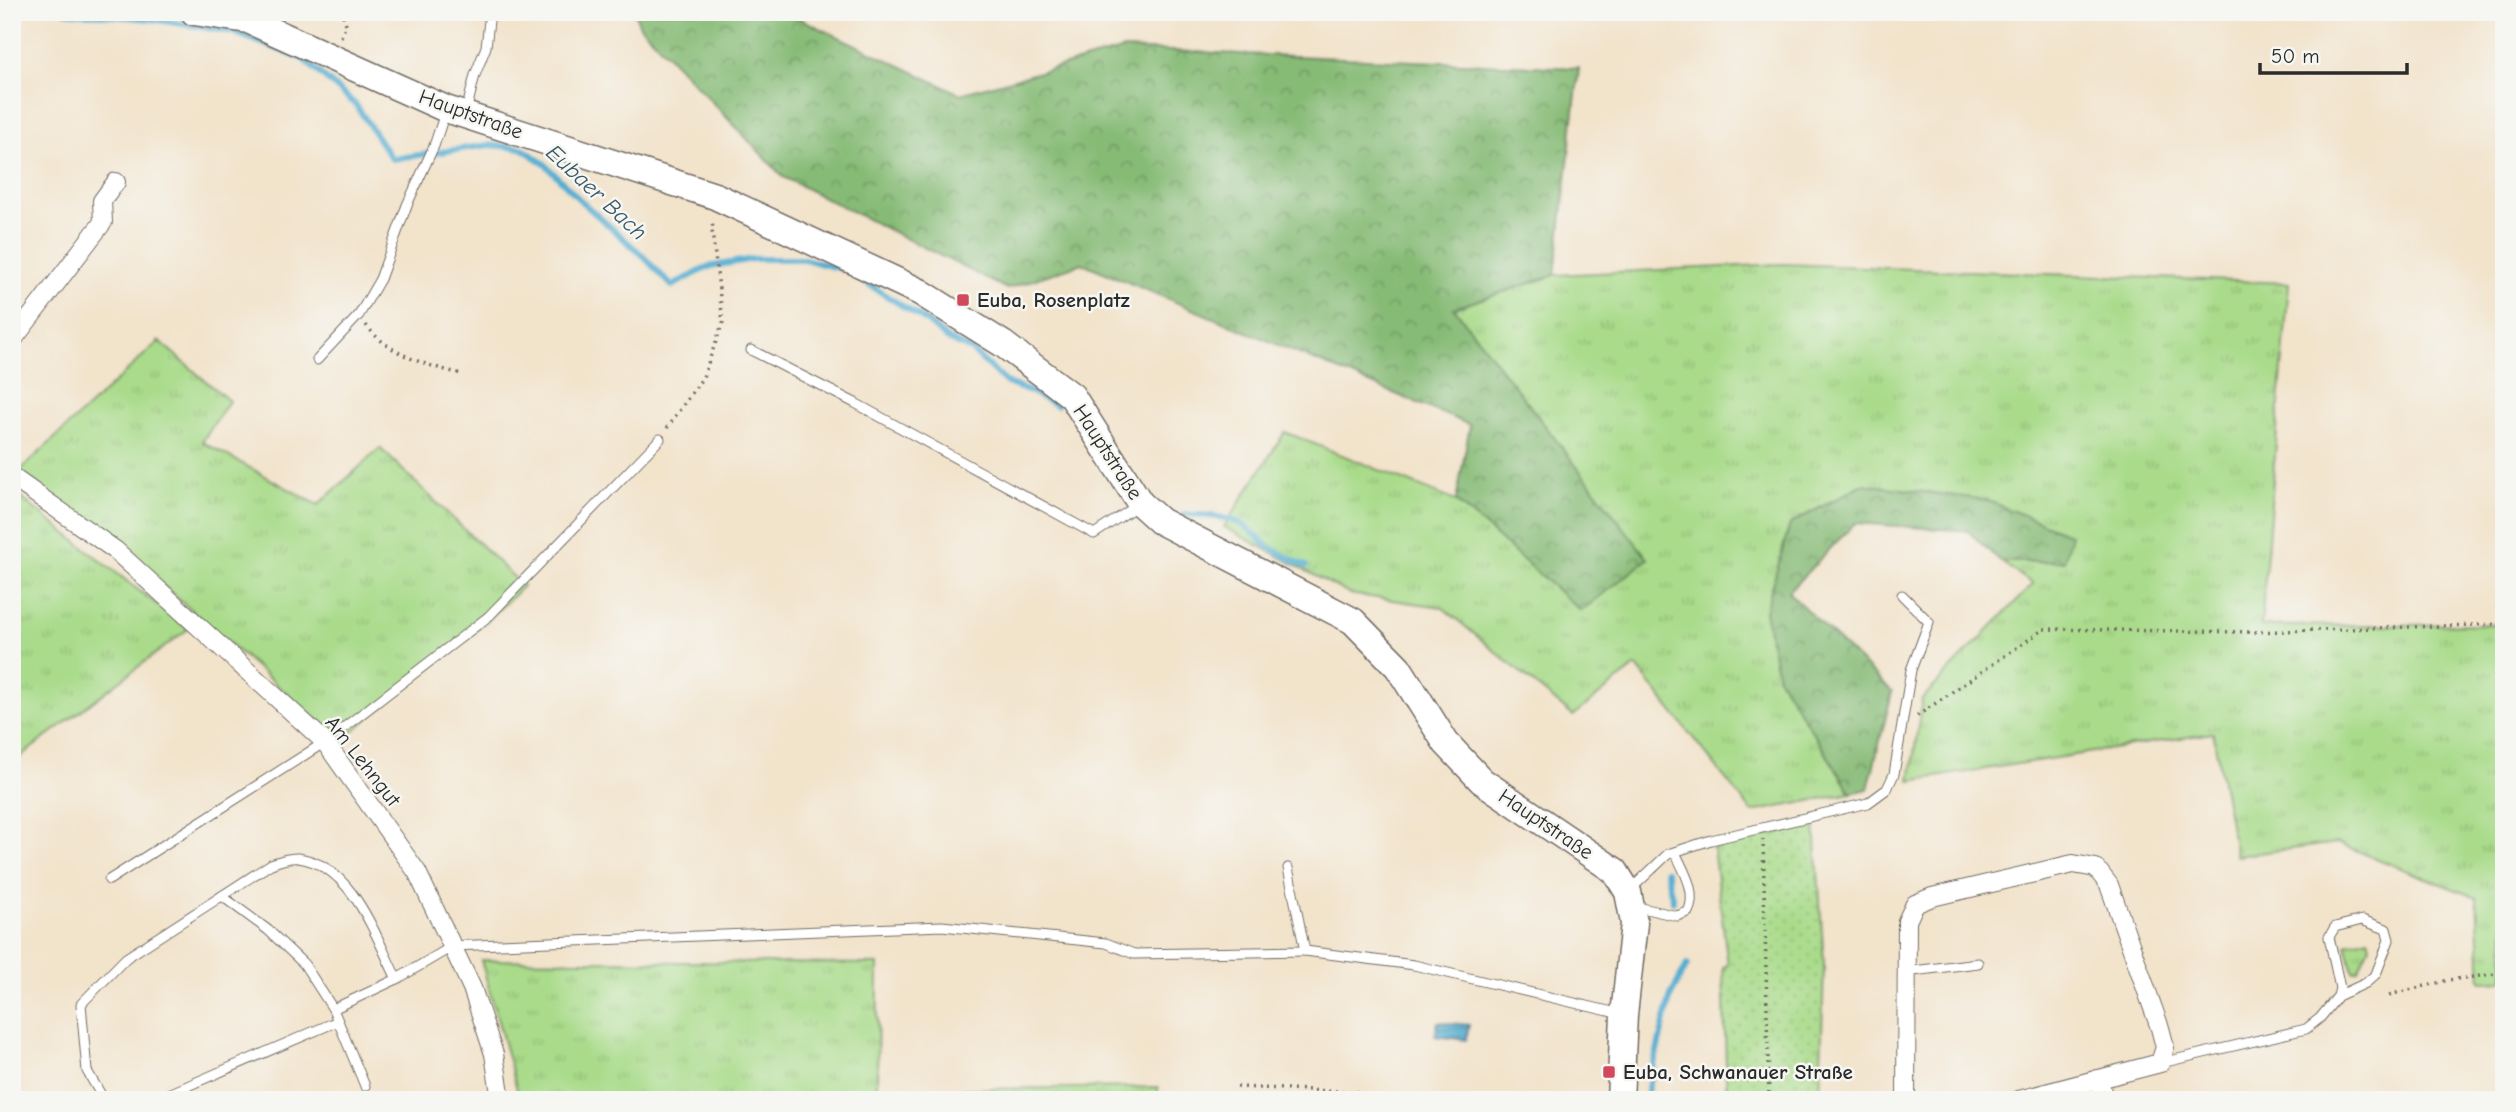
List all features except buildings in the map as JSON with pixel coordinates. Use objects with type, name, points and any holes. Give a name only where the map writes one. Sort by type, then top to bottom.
[{"type":"street","name":"Hauptstraße","points":[[194,12],[248,20],[456,112],[715,196],[920,292],[1003,345],[1072,396],[1140,503],[1160,521],[1353,621],[1398,667],[1446,743],[1482,781],[1615,871],[1630,899]]},
{"type":"street","points":[[12,341],[103,222],[102,201],[116,182]]},
{"type":"street","name":"Am Lehngut","points":[[12,477],[116,550],[325,742],[417,872],[472,988],[494,1054],[500,1100]]},
{"type":"street","points":[[1906,1100],[1907,921],[1915,904],[1932,897],[2073,864],[2096,868],[2109,885],[2160,1028],[2165,1047],[2160,1063],[2019,1100]]},
{"type":"street","points":[[1620,1100],[1624,1015],[1634,923],[1630,899]]},
{"type":"street","points":[[2098,1080],[2105,1100]]},
{"type":"lane","points":[[317,360],[359,315],[380,279],[423,169],[475,75],[485,47],[490,12]]},
{"type":"lane","points":[[751,350],[865,408],[1094,534],[1140,503]]},
{"type":"lane","points":[[109,880],[325,742],[489,616],[660,439]]},
{"type":"lane","points":[[1675,852],[1692,892],[1692,904],[1688,912],[1677,916],[1630,899],[1668,854],[1711,839],[1868,803],[1887,789],[1894,774],[1911,670],[1929,622],[1902,595]]},
{"type":"lane","points":[[104,1100],[88,1071],[80,1004],[125,958],[271,864],[295,857],[322,864],[352,890],[397,979]]},
{"type":"lane","points":[[1287,868],[1305,951]]},
{"type":"lane","points":[[222,895],[268,930],[304,964],[333,1009],[365,1086]]},
{"type":"lane","points":[[2160,1063],[2306,1029],[2320,1018],[2338,996],[2340,988],[2329,936],[2335,927],[2362,920],[2386,929],[2389,940],[2375,974],[2366,983],[2338,996]]},
{"type":"lane","points":[[333,1009],[397,979],[453,946],[942,926],[1106,943],[1134,954],[1305,951],[1414,965],[1624,1015]]},
{"type":"lane","points":[[1905,972],[1978,963]]},
{"type":"lane","points":[[155,1100],[338,1021]]},
{"type":"path","points":[[660,439],[703,377],[723,322],[712,231],[715,196]]},
{"type":"path","points":[[359,315],[370,330],[413,360],[462,374]]},
{"type":"path","points":[[1903,725],[2044,629],[2251,632],[2504,624]]},
{"type":"path","points":[[1763,828],[1769,1100]]},
{"type":"path","points":[[2389,995],[2449,980],[2504,973]]},
{"type":"path","points":[[1237,1087],[1360,1092],[1359,1100]]},
{"type":"green space","points":[[634,12],[786,12],[960,94],[1124,49],[1579,68],[1555,275],[1454,308],[1648,559],[1581,611],[1456,501],[1470,425],[1082,263],[1007,289],[783,177],[640,26]]},
{"type":"green space","points":[[1783,264],[2289,283],[2261,626],[2504,624],[2504,980],[2481,981],[2477,898],[2337,843],[2236,856],[2213,733],[1910,781],[1922,699],[2033,584],[2001,562],[2064,561],[1863,484],[1765,611],[1778,677],[1851,793],[1752,812],[1636,666],[1573,716],[1442,607],[1349,594],[1224,527],[1285,432],[1456,501],[1581,611],[1647,558],[1454,308],[1555,275]]},
{"type":"green space","points":[[159,341],[229,401],[202,442],[318,505],[380,448],[523,586],[491,617],[341,741],[112,541],[12,478]]},
{"type":"green space","points":[[1863,484],[1987,500],[2071,535],[2064,561],[2001,562],[1968,531],[1855,523],[1788,592],[1892,692],[1868,789],[1851,793],[1778,677],[1765,611],[1790,524]]},
{"type":"green space","points":[[12,491],[188,629],[12,763]]},
{"type":"green space","points":[[1815,824],[1824,964],[1820,1100],[1727,1100],[1723,967],[1728,965],[1713,848]]},
{"type":"green space","points":[[2368,938],[2370,946],[2358,970],[2353,971],[2346,944]]},
{"type":"green space","points":[[481,960],[878,964],[877,1090],[1158,1087],[1158,1100],[520,1100]]},
{"type":"water","points":[[1438,1022],[1469,1025],[1466,1040],[1435,1036]]},
{"type":"waterway","name":"Eubaer Bach","points":[[66,12],[152,19],[233,32],[303,59],[356,105],[392,159],[489,145],[522,148],[546,165],[672,286],[708,267],[753,259],[804,259],[842,269]]},
{"type":"waterway","name":"Eubaer Bach","points":[[854,275],[926,321],[947,339],[971,350],[1007,383],[1057,405]]},
{"type":"waterway","points":[[1184,514],[1229,519],[1246,527],[1286,557],[1306,566]]},
{"type":"waterway","points":[[1666,871],[1673,901]]},
{"type":"waterway","name":"Eubaer Bach","points":[[1645,1100],[1671,995],[1687,965]]},
{"type":"place","name":"Euba, Rosenplatz","points":[[963,300]]},
{"type":"place","name":"Euba, Schwanauer Straße","points":[[1609,1072]]}]
